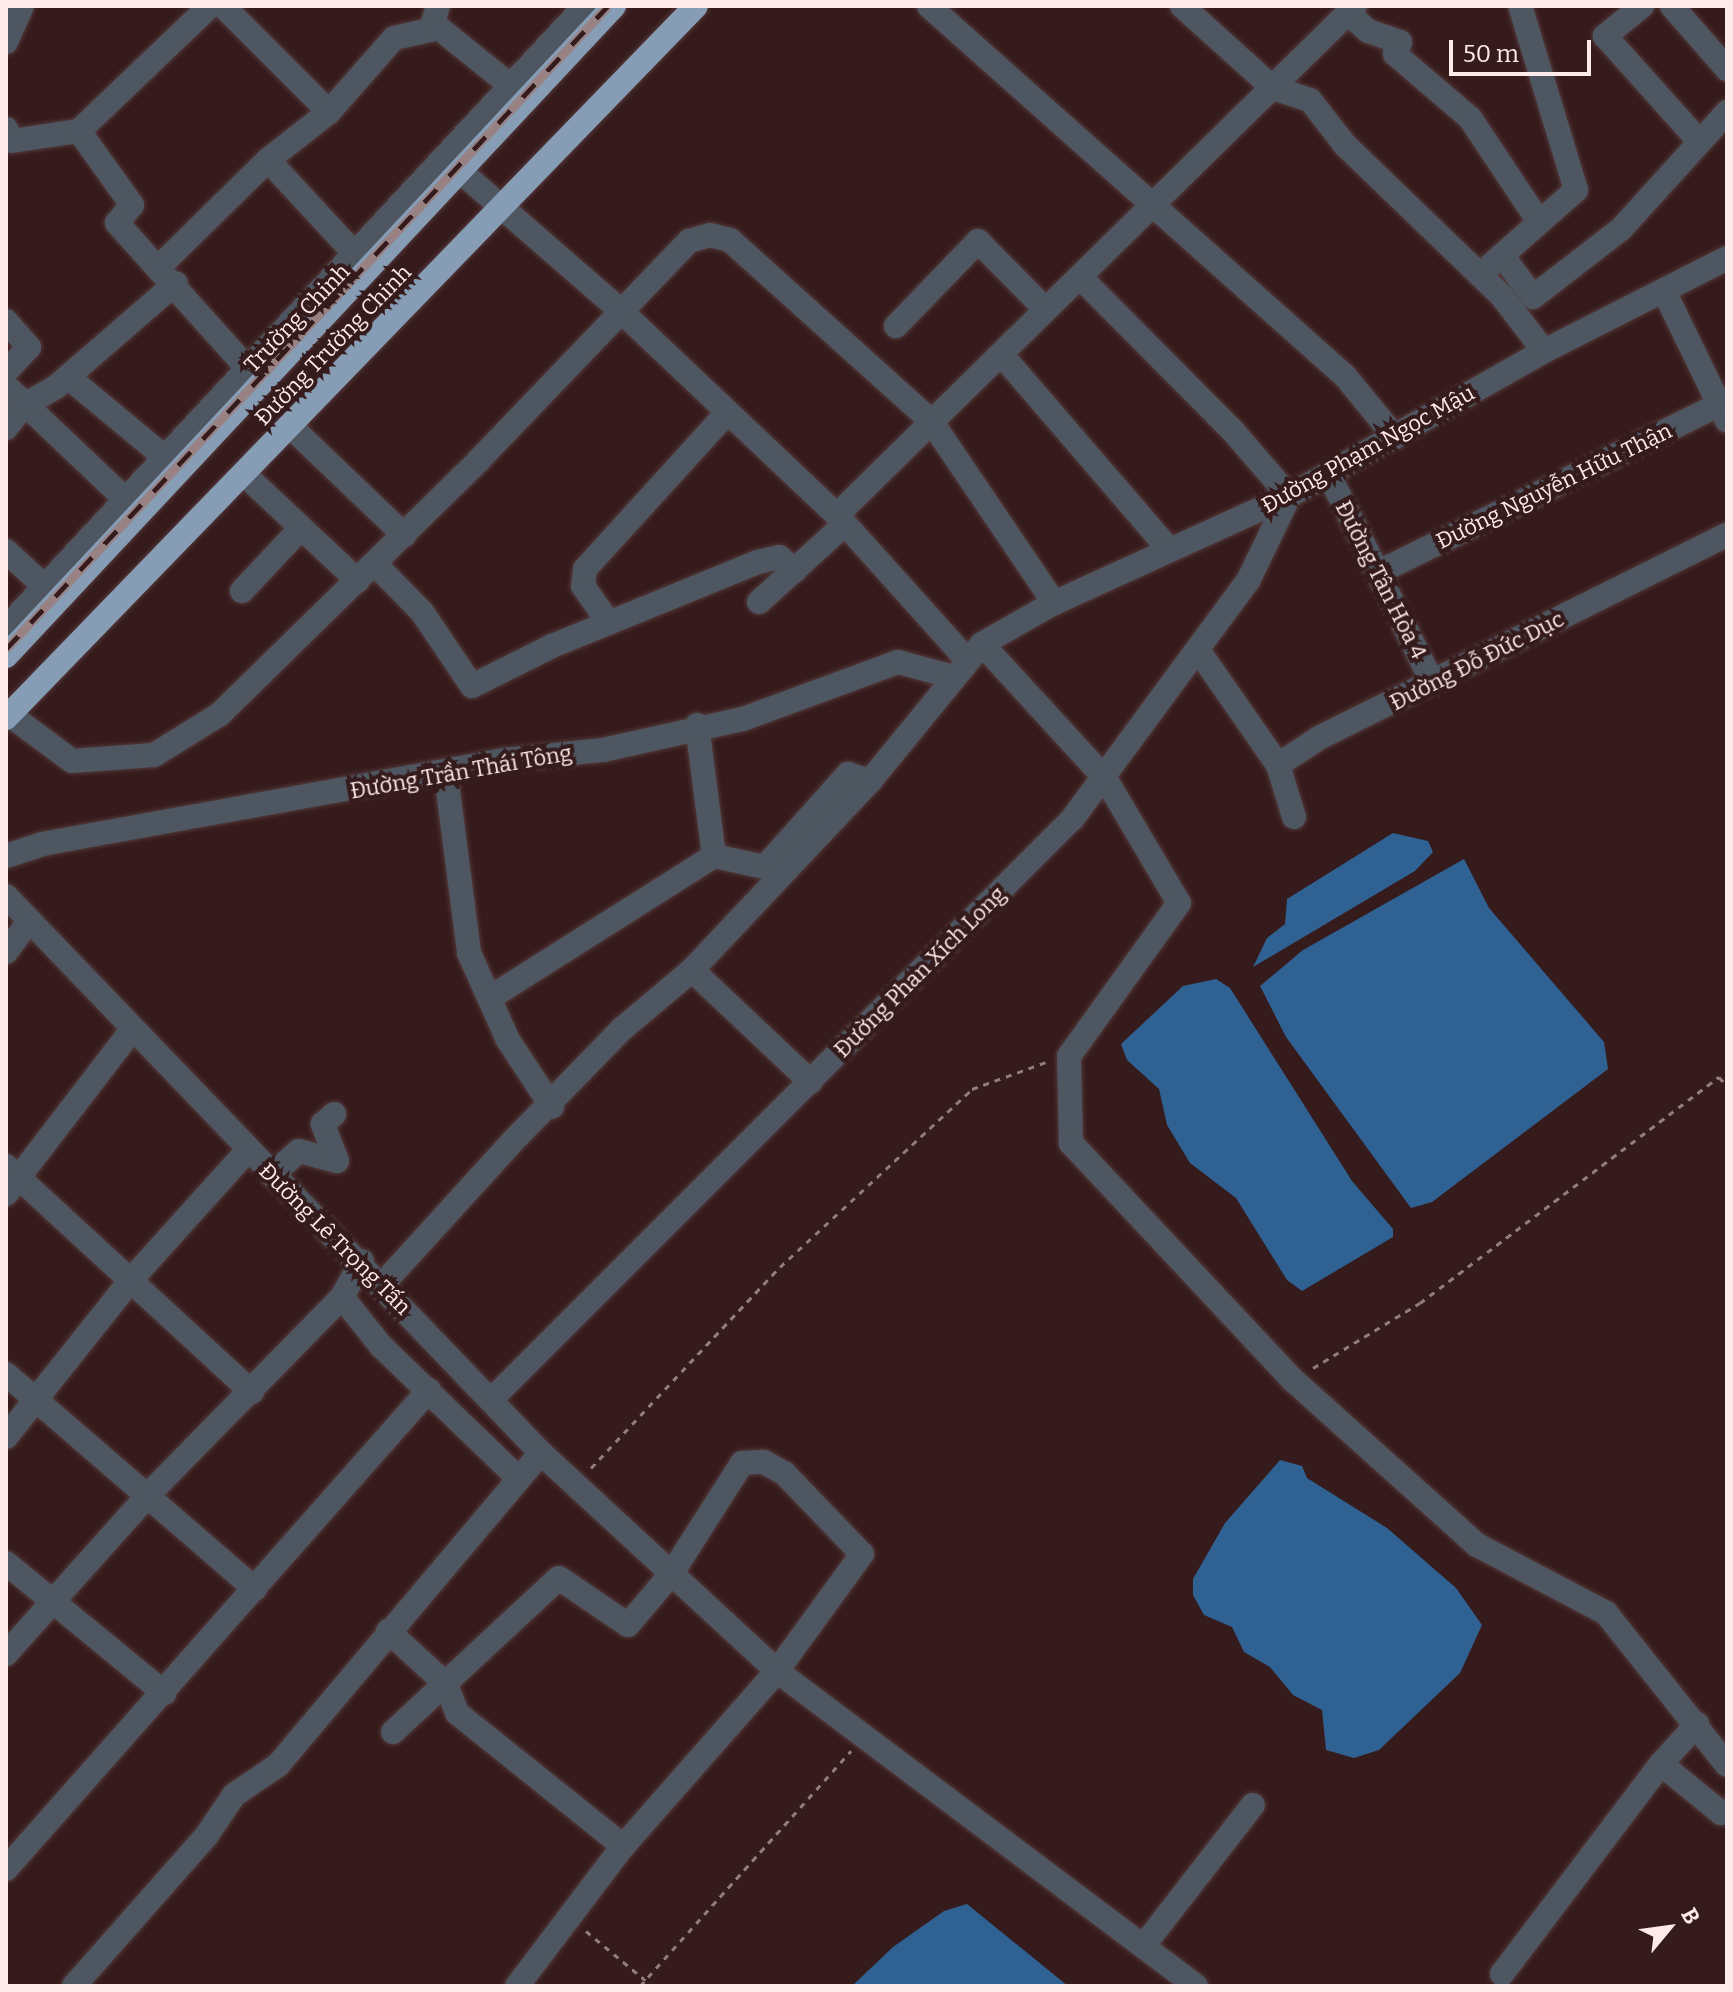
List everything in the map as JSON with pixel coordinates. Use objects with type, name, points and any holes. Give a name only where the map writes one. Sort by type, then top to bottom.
[{"type":"highway","name":"Đường Trường Chinh","points":[[6,656],[614,6]]},
{"type":"highway","name":"Đường Trường Chinh","points":[[8,716],[696,6]]},
{"type":"street","points":[[6,42],[22,6]]},
{"type":"street","points":[[6,129],[12,141],[79,131],[210,6]]},
{"type":"street","points":[[223,6],[329,112]]},
{"type":"street","name":"Trường Chinh","points":[[6,628],[163,456],[357,256],[585,6]]},
{"type":"street","points":[[929,6],[1158,205],[1345,376],[1395,437]]},
{"type":"street","points":[[1182,6],[1273,88],[1310,100],[1345,145],[1481,275],[1544,351]]},
{"type":"street","points":[[1481,275],[1576,190],[1520,6]]},
{"type":"street","points":[[1642,6],[1605,36],[1698,140]]},
{"type":"street","points":[[1672,6],[1727,69]]},
{"type":"street","points":[[759,602],[795,570],[931,421],[1045,309],[1158,205],[1351,10],[1368,31],[1400,42],[1395,54],[1470,118],[1539,222]]},
{"type":"street","points":[[6,428],[23,406],[68,377],[168,274],[268,160],[329,112],[394,38],[435,18],[439,28],[511,86]]},
{"type":"street","points":[[1502,255],[1533,297],[1621,229],[1698,140],[1727,112]]},
{"type":"street","points":[[79,131],[132,205],[117,223],[168,274],[248,369]]},
{"type":"street","name":"Đường Trường Chinh","points":[[268,160],[357,256]]},
{"type":"street","points":[[460,171],[622,312],[841,520],[968,660],[1105,778],[1179,903],[1069,1056],[1071,1143],[1293,1380],[1477,1545],[1606,1613],[1727,1765]]},
{"type":"street","points":[[8,716],[72,761],[154,755],[220,714],[404,535],[689,241],[710,235],[730,240],[931,421],[1054,603]]},
{"type":"street","points":[[896,326],[978,241],[1045,309]]},
{"type":"street","name":"Đường Phạm Ngọc Mậu","points":[[968,660],[1054,603],[1289,496],[1544,351],[1727,258]]},
{"type":"street","points":[[1080,277],[1289,496]]},
{"type":"street","points":[[1664,291],[1724,409]]},
{"type":"street","points":[[6,321],[29,347],[6,372]]},
{"type":"street","points":[[1001,354],[1169,549]]},
{"type":"street","points":[[68,377],[163,456]]},
{"type":"street","points":[[6,386],[23,406],[124,498]]},
{"type":"street","name":"Đường Nguyễn Hữu Thận","points":[[1381,571],[1724,409]]},
{"type":"street","points":[[609,623],[583,586],[585,569],[726,414]]},
{"type":"street","points":[[290,426],[404,535]]},
{"type":"street","points":[[244,474],[301,528],[422,612],[472,686],[609,623],[772,557],[795,570]]},
{"type":"street","name":"Đường Tân Hòa 4","points":[[1329,475],[1381,571],[1433,684]]},
{"type":"street","name":"Đường Phan Xích Long","points":[[491,1400],[811,1082],[1105,778],[1248,581],[1289,496]]},
{"type":"street","points":[[242,591],[301,528]]},
{"type":"street","name":"Đường Đỗ Đức Dục","points":[[1278,765],[1727,535]]},
{"type":"street","points":[[6,551],[44,586]]},
{"type":"street","points":[[1198,650],[1278,765],[1294,817]]},
{"type":"street","points":[[382,1285],[512,1142],[552,1107],[622,1029],[692,970],[870,781],[968,660]]},
{"type":"street","name":"Đường Trần Thái Tông","points":[[6,856],[42,844],[446,775],[506,760],[603,750],[697,725],[743,719],[898,662],[968,660]]},
{"type":"street","points":[[697,725],[714,856]]},
{"type":"street","points":[[491,997],[714,856],[765,867],[848,774],[870,781]]},
{"type":"street","points":[[446,775],[469,953],[508,1040],[552,1107]]},
{"type":"street","name":"Đường Lê Trọng Tấn","points":[[6,896],[247,1151],[362,1261],[541,1453],[777,1671],[867,1734],[1196,1986]]},
{"type":"street","points":[[6,952],[29,922]]},
{"type":"street","points":[[692,970],[811,1082]]},
{"type":"street","points":[[131,1031],[10,1179],[130,1281],[252,1392]]},
{"type":"street","points":[[272,1175],[299,1151],[337,1161],[323,1124],[334,1114]]},
{"type":"street","points":[[6,1437],[130,1281],[247,1151]]},
{"type":"street","points":[[6,1654],[149,1494],[342,1297],[362,1261]]},
{"type":"street","points":[[342,1297],[381,1346],[517,1477]]},
{"type":"street","points":[[6,1374],[149,1494],[255,1589]]},
{"type":"street","points":[[6,1869],[429,1390]]},
{"type":"street","points":[[74,1986],[207,1835],[234,1795],[278,1765],[517,1477],[541,1453]]},
{"type":"street","points":[[393,1732],[559,1578],[628,1625],[672,1573],[742,1463],[764,1462],[784,1473],[862,1554],[777,1671],[623,1846],[571,1919],[517,1986]]},
{"type":"street","points":[[6,1563],[164,1693]]},
{"type":"street","points":[[388,1631],[446,1684],[457,1713],[623,1846]]},
{"type":"street","points":[[1504,1982],[1661,1764],[1697,1724]]},
{"type":"street","points":[[1661,1764],[1727,1811]]},
{"type":"street","points":[[1145,1944],[1253,1805]]},
{"type":"path","points":[[576,1484],[780,1267],[972,1089],[1069,1056]]},
{"type":"path","points":[[1293,1380],[1420,1303],[1719,1077],[1727,1086]]},
{"type":"path","points":[[640,1986],[867,1734]]},
{"type":"path","points":[[571,1919],[645,1980]]},
{"type":"water","points":[[1393,833],[1428,841],[1433,852],[1415,871],[1253,967],[1267,938],[1285,924],[1287,899]]},
{"type":"water","points":[[1464,859],[1489,908],[1604,1042],[1608,1069],[1432,1202],[1411,1208],[1286,1037],[1260,986],[1303,950]]},
{"type":"water","points":[[1216,979],[1230,988],[1352,1181],[1393,1229],[1393,1237],[1302,1291],[1287,1280],[1236,1198],[1190,1163],[1167,1125],[1159,1089],[1127,1060],[1121,1044],[1183,986]]},
{"type":"water","points":[[1280,1460],[1302,1466],[1307,1478],[1387,1528],[1456,1588],[1482,1625],[1460,1673],[1379,1750],[1354,1758],[1326,1750],[1322,1710],[1293,1695],[1270,1667],[1244,1652],[1232,1627],[1204,1615],[1193,1595],[1193,1579],[1225,1523]]},
{"type":"water","points":[[967,1904],[1068,1986],[852,1986],[893,1947],[944,1911]]},
{"type":"railway","points":[[6,649],[608,6]]}]
